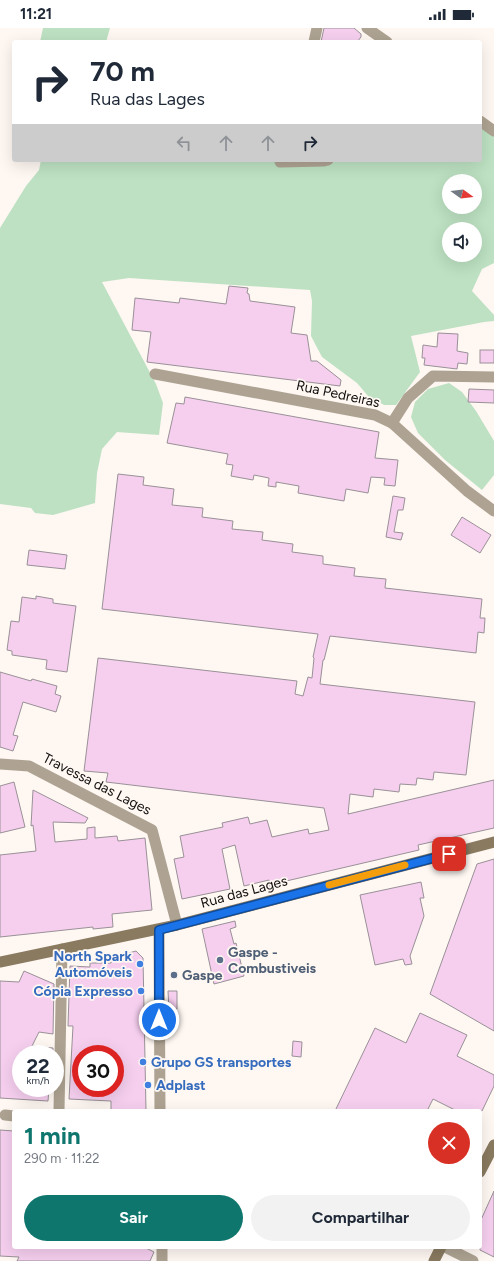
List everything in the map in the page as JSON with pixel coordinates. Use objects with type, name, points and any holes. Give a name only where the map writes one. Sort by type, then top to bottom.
[{"type":"main road","name":"Rua das Lages","points":[[0,962],[159,930],[494,842]]},
{"type":"main road","points":[[482,1168],[494,1145]]},
{"type":"main road","points":[[434,1261],[440,1249]]},
{"type":"street","points":[[314,40],[317,28]]},
{"type":"street","points":[[367,28],[384,40]]},
{"type":"street","points":[[482,122],[494,131]]},
{"type":"street","name":"Rua Pedreiras","points":[[155,374],[375,415],[392,423],[408,398],[433,376],[494,377]]},
{"type":"street","points":[[392,423],[467,491],[494,512]]},
{"type":"street","name":"Travessa das Lages","points":[[0,764],[29,766],[152,830],[177,925]]},
{"type":"street","points":[[159,930],[160,1109]]},
{"type":"street","points":[[59,1109],[62,949]]},
{"type":"street","points":[[162,1249],[162,1261]]},
{"type":"street","points":[[449,1249],[473,1261]]},
{"type":"green space","points":[[43,28],[110,28],[107,40],[40,40]]},
{"type":"green space","points":[[482,122],[494,131],[494,263],[482,269],[472,291],[494,315],[494,321],[411,336],[420,372],[396,405],[384,405],[368,396],[357,383],[322,357],[311,336],[312,301],[310,290],[129,278],[102,282],[156,384],[163,403],[159,435],[117,432],[102,449],[97,473],[95,503],[53,515],[35,513],[31,508],[0,504],[0,228],[26,186],[39,170],[41,162],[482,162]]},
{"type":"green space","points":[[449,383],[462,392],[476,411],[494,441],[494,475],[482,490],[445,460],[418,433],[411,417],[415,402],[428,389]]},
{"type":"building","points":[[324,28],[354,28],[361,34],[359,40],[321,40]]},
{"type":"building","points":[[229,286],[248,288],[247,293],[249,294],[250,301],[295,307],[291,333],[307,335],[311,361],[317,361],[341,380],[340,386],[147,362],[151,332],[132,330],[135,298],[179,303],[180,298],[226,304]]},
{"type":"building","points":[[438,333],[458,334],[457,351],[468,353],[467,364],[458,363],[457,369],[424,365],[425,358],[422,358],[423,345],[437,347]]},
{"type":"building","points":[[480,350],[494,350],[494,363],[480,363]]},
{"type":"building","points":[[469,389],[494,390],[494,403],[468,402]]},
{"type":"building","points":[[185,397],[379,432],[375,458],[398,460],[395,486],[384,485],[385,478],[371,477],[368,493],[346,489],[344,501],[298,493],[299,486],[276,482],[276,487],[268,486],[269,478],[254,475],[253,480],[231,476],[233,465],[226,464],[228,454],[167,443],[176,403],[184,404]]},
{"type":"building","points":[[118,474],[144,477],[143,485],[174,489],[172,505],[203,508],[202,517],[233,521],[232,529],[263,532],[262,540],[293,544],[292,552],[323,556],[323,564],[355,568],[354,576],[386,579],[385,588],[482,599],[480,618],[485,618],[484,633],[478,632],[476,653],[330,636],[323,660],[320,684],[475,702],[466,775],[434,772],[433,780],[417,778],[416,785],[400,784],[399,792],[374,789],[373,797],[350,794],[348,814],[494,780],[494,828],[418,845],[419,850],[282,882],[282,885],[270,888],[269,880],[244,886],[235,845],[222,849],[230,889],[182,899],[174,859],[184,857],[180,836],[223,827],[222,823],[248,817],[250,824],[267,820],[272,837],[308,829],[309,834],[329,830],[324,808],[106,782],[108,773],[84,771],[98,658],[297,681],[295,694],[303,696],[308,677],[312,678],[313,657],[318,634],[102,609]]},
{"type":"building","points":[[393,496],[405,498],[403,510],[398,510],[394,532],[403,533],[401,540],[386,537]]},
{"type":"building","points":[[462,517],[491,535],[480,553],[451,535]]},
{"type":"building","points":[[29,550],[67,555],[65,569],[27,565]]},
{"type":"building","points":[[36,596],[53,599],[53,603],[76,606],[67,672],[46,669],[47,660],[12,655],[12,651],[7,650],[11,621],[19,622],[22,597],[36,599]]},
{"type":"building","points":[[0,672],[31,681],[32,679],[57,686],[55,694],[61,696],[56,712],[23,702],[13,735],[18,736],[13,751],[0,747]]},
{"type":"building","points":[[14,782],[25,827],[0,833],[0,786]]},
{"type":"building","points":[[33,790],[88,818],[85,823],[53,822],[55,842],[87,839],[87,828],[95,827],[95,838],[117,836],[118,841],[145,838],[152,910],[112,914],[113,927],[93,929],[93,927],[0,937],[0,855],[36,851],[33,825],[31,826]]},
{"type":"building","points":[[494,859],[494,1031],[430,994],[477,864]]},
{"type":"building","points":[[421,882],[424,898],[420,898],[424,916],[410,956],[412,964],[405,965],[403,959],[375,965],[360,895]]},
{"type":"building","points":[[235,921],[236,927],[230,929],[234,944],[236,943],[244,976],[214,984],[202,929]]},
{"type":"building","points":[[136,951],[143,958],[146,1109],[111,1109],[111,1101],[69,1099],[73,1026],[68,1026],[70,966],[90,967],[90,963],[111,963],[111,958]]},
{"type":"building","points":[[24,971],[54,984],[53,1034],[39,1032],[32,1045],[12,1045],[12,1097],[48,1097],[48,1101],[0,1098],[0,981],[19,982]]},
{"type":"building","points":[[168,991],[177,991],[177,1009],[169,1010]]},
{"type":"building","points":[[420,1013],[467,1035],[457,1056],[494,1075],[494,1086],[482,1111],[482,1109],[453,1109],[433,1099],[428,1109],[336,1109],[375,1028],[406,1043]]},
{"type":"building","points":[[293,1041],[302,1042],[301,1057],[292,1056]]},
{"type":"building","points":[[0,1130],[12,1131],[12,1249],[148,1249],[154,1252],[150,1261],[17,1261],[19,1257],[0,1256]]},
{"type":"building","points":[[494,1191],[494,1257],[480,1250],[482,1249],[482,1218]]},
{"type":"slow traffic","points":[[329,885],[405,865]]},
{"type":"place","name":"Gaspe - Combustiveis","points":[[220,960]]},
{"type":"place","name":"North Spark Automóveis","points":[[140,964]]},
{"type":"place","name":"Gaspe","points":[[174,975]]},
{"type":"place","name":"Cópia Expresso","points":[[141,991]]},
{"type":"place","name":"Grupo GS transportes","points":[[143,1062]]},
{"type":"place","name":"Adplast","points":[[148,1085]]},
{"type":"route","points":[[159,1020],[159,930],[449,854]]}]
